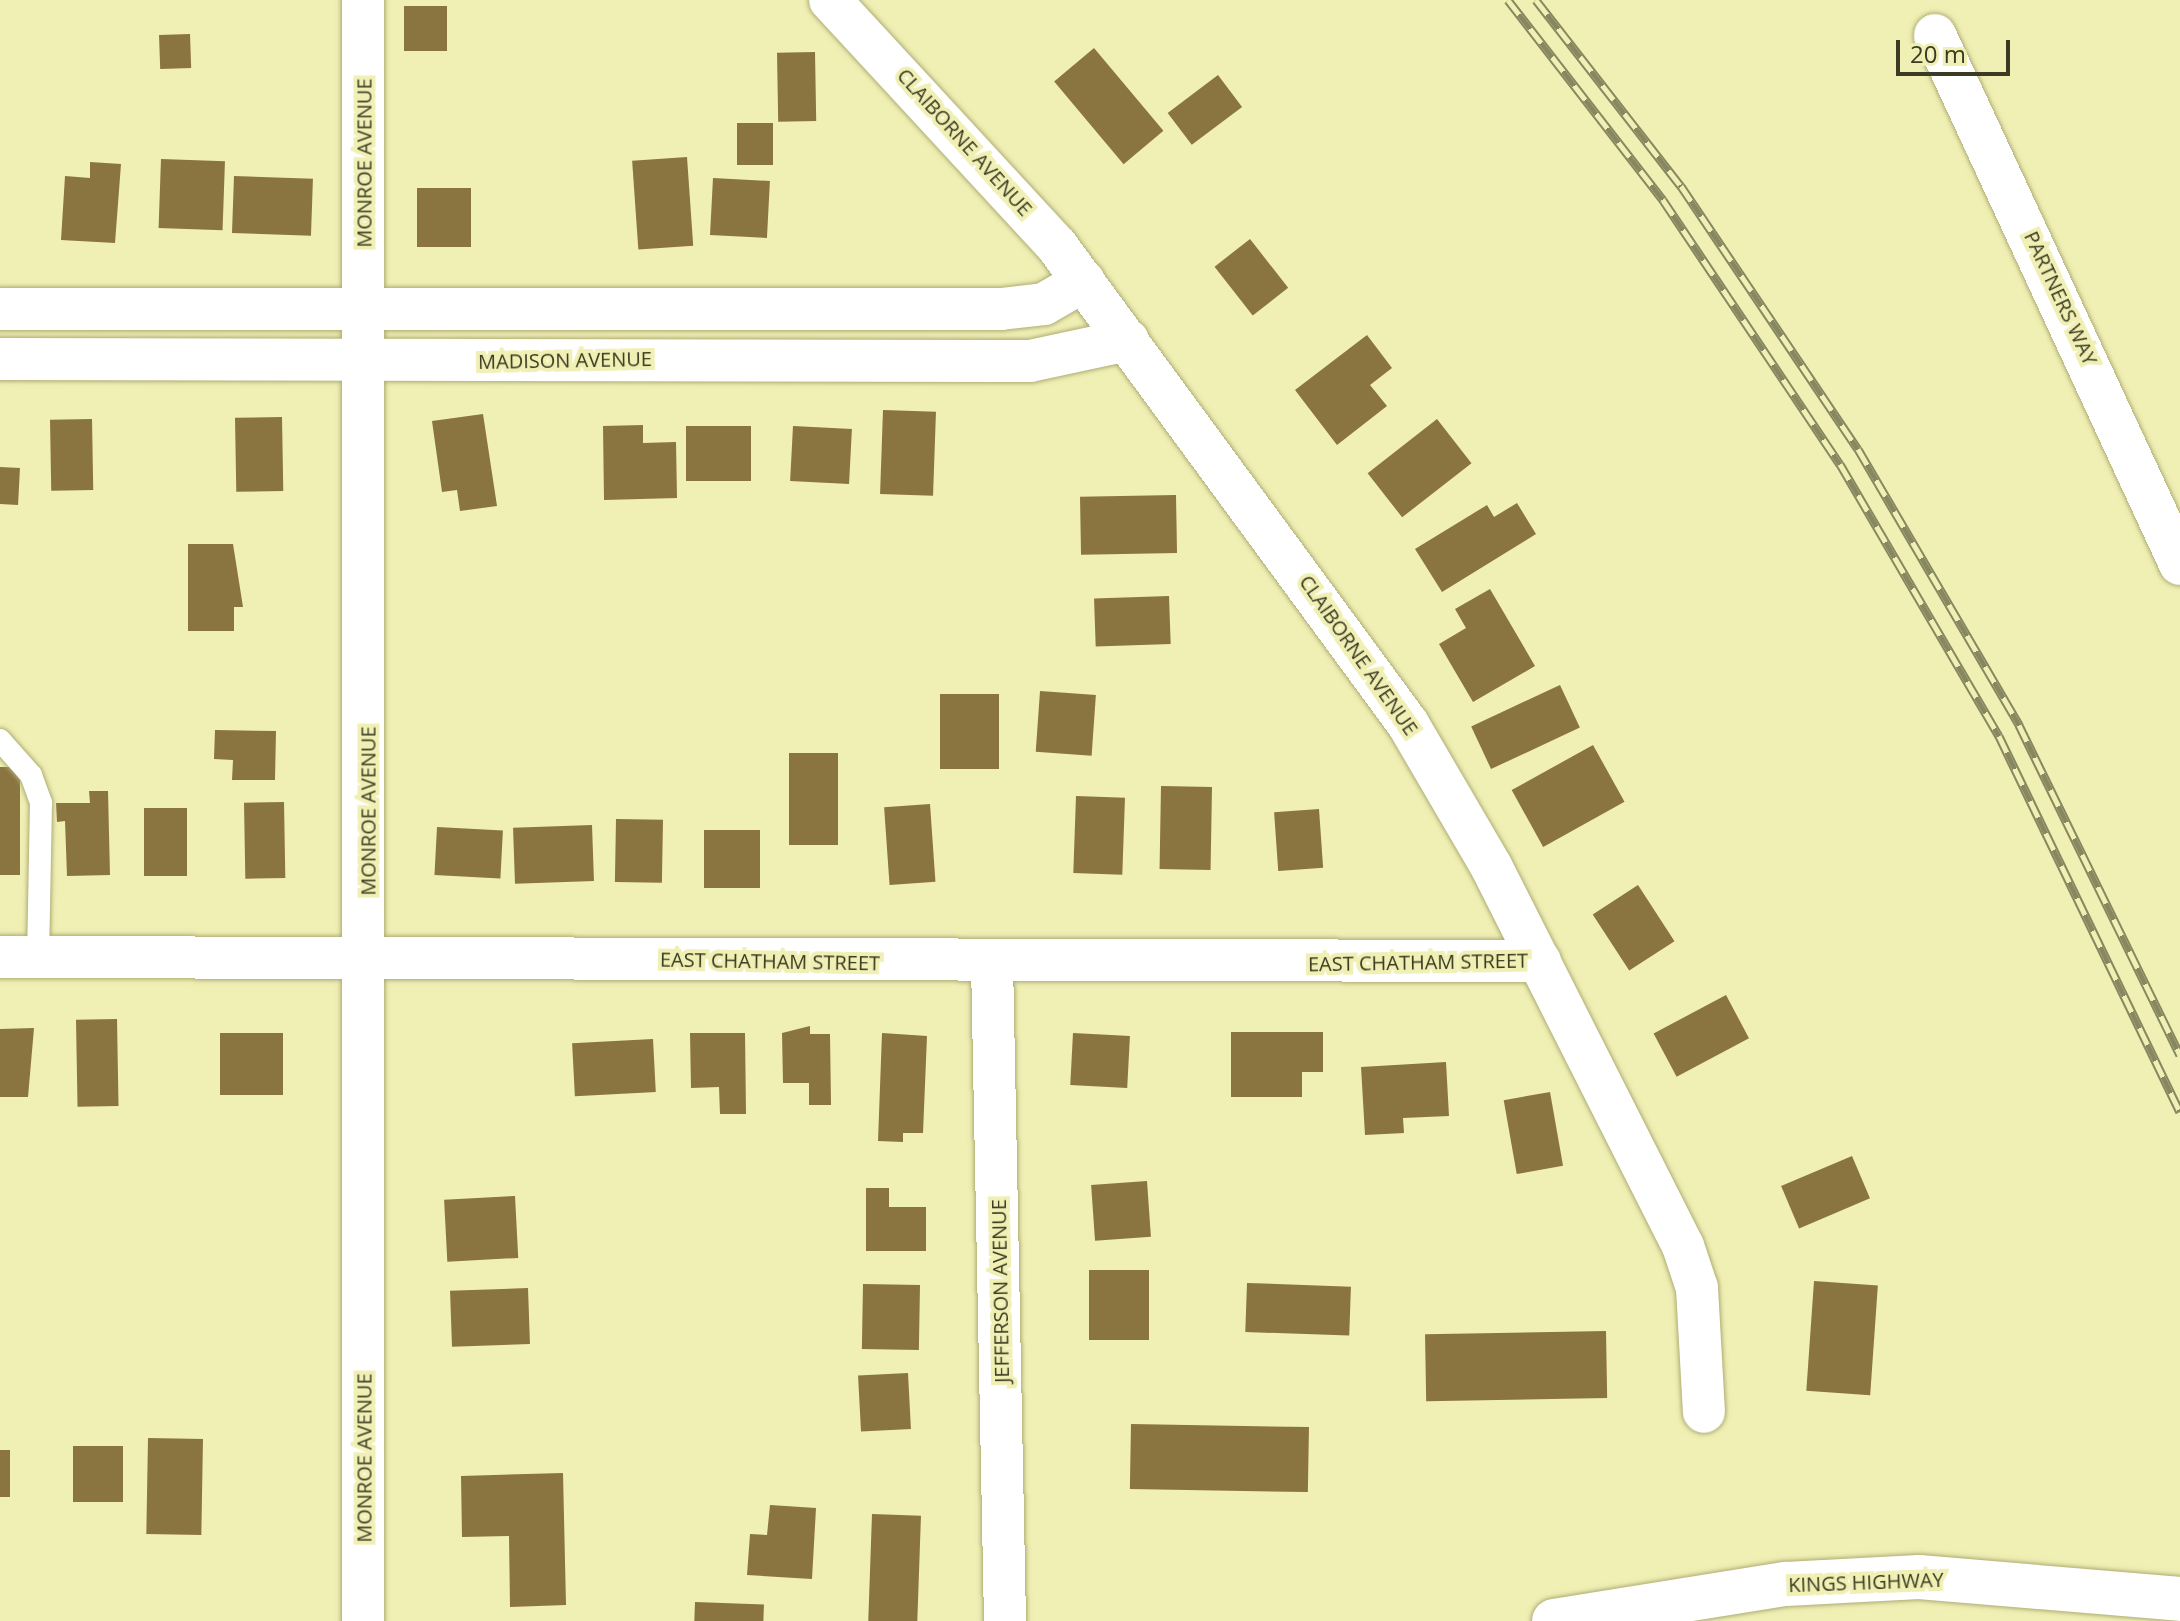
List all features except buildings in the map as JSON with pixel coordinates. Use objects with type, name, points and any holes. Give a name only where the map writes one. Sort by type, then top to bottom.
[{"type":"main road","name":"KINGS HIGHWAY","points":[[1554,1621],[1786,1584],[1919,1577],[2180,1599]]},
{"type":"street","name":"MONROE AVENUE","points":[[363,0],[368,959],[363,1621]]},
{"type":"street","name":"CLAIBORNE AVENUE","points":[[830,0],[1029,212],[1128,340],[1408,724],[1540,961],[1683,1246],[1697,1288],[1704,1412]]},
{"type":"street","name":"PARTNERS WAY","points":[[1935,35],[2180,564]]},
{"type":"street","points":[[0,309],[1001,309],[1044,304],[1084,281]]},
{"type":"street","name":"MADISON AVENUE","points":[[0,359],[365,363],[1030,361],[1128,340]]},
{"type":"street","name":"EAST CHATHAM STREET","points":[[19,956],[992,962],[1540,961]]},
{"type":"street","name":"JEFFERSON AVENUE","points":[[992,962],[1005,1621]]},
{"type":"lane","points":[[0,740],[31,775],[41,803],[19,956]]},
{"type":"railway","points":[[1508,0],[1663,200],[1840,464],[1999,736],[2180,1112]]},
{"type":"railway","points":[[1536,0],[1681,186],[1858,449],[2019,725],[2180,1055]]}]
